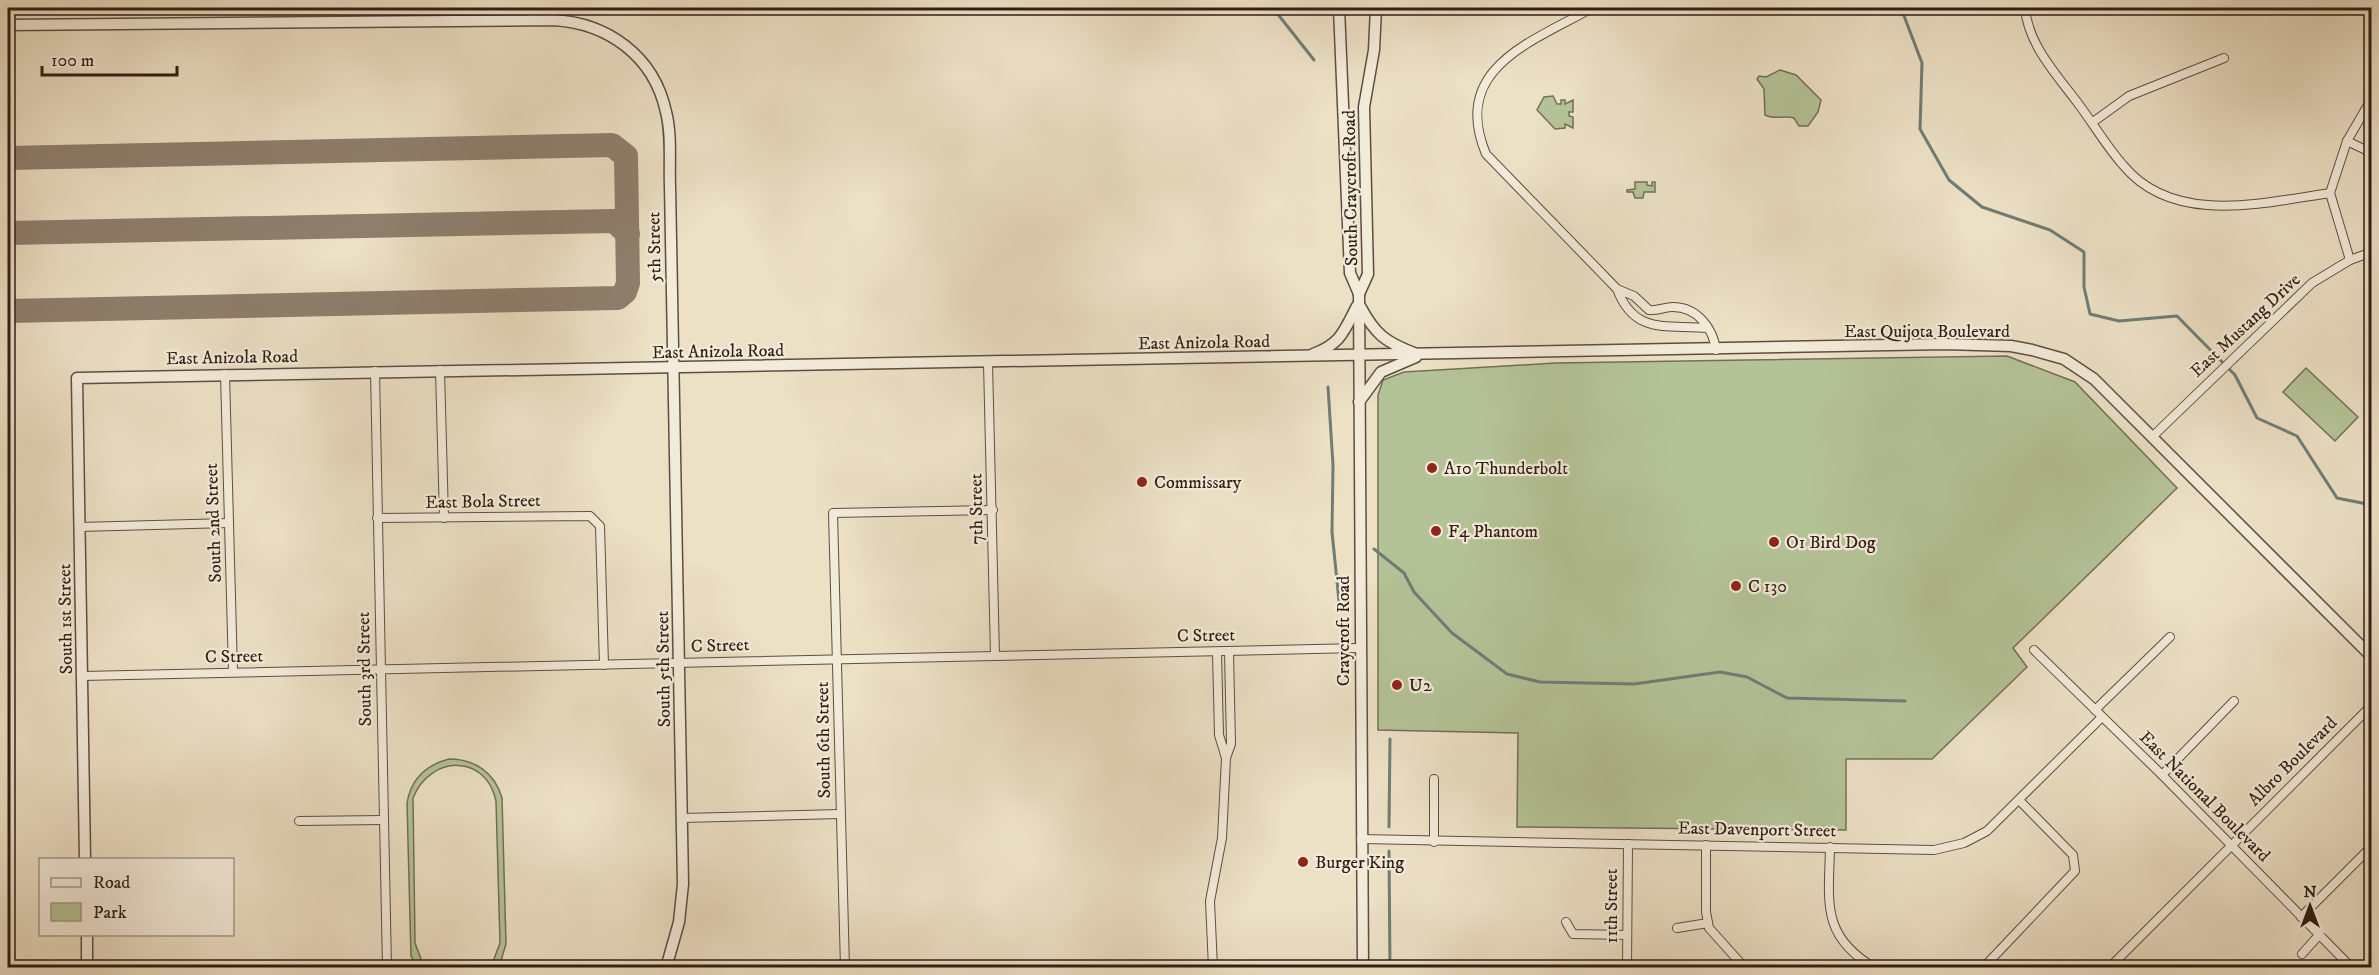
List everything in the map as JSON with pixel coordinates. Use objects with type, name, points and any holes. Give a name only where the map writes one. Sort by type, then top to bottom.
[{"type":"street","points":[[532,8],[532,20]]},
{"type":"street","name":"South Craycroft Road","points":[[1338,8],[1350,273],[1359,298]]},
{"type":"street","name":"South Craycroft Road","points":[[1359,298],[1368,274],[1364,107],[1374,50],[1376,8]]},
{"type":"street","points":[[1592,8],[1504,59],[1491,72],[1480,90],[1476,109],[1477,127],[1486,154],[1617,289],[1634,296],[1649,310],[1668,307],[1684,309],[1705,322],[1714,338],[1716,350]]},
{"type":"street","points":[[2025,8],[2026,19],[2044,59],[2093,122],[2124,167],[2160,195],[2181,202],[2210,206],[2330,193]]},
{"type":"street","name":"5th Street","points":[[8,25],[532,20],[572,21],[591,25],[621,41],[635,53],[650,73],[663,100],[668,125],[672,368]]},
{"type":"street","points":[[2093,122],[2129,96],[2224,58]]},
{"type":"street","points":[[2350,260],[2330,193],[2347,141],[2372,98]]},
{"type":"street","points":[[2347,141],[2372,153]]},
{"type":"street","name":"East Mustang Drive","points":[[2152,437],[2312,283],[2350,260],[2372,252]]},
{"type":"street","points":[[1617,289],[1623,305],[1633,316],[1645,323],[1659,326],[1708,328]]},
{"type":"street","points":[[1359,298],[1375,330],[1388,343],[1419,355]]},
{"type":"street","points":[[1305,357],[1330,348],[1338,341],[1359,298]]},
{"type":"street","name":"Craycroft Road","points":[[1359,298],[1359,648],[1363,968]]},
{"type":"street","name":"East Quijota Boulevard","points":[[1359,356],[1945,344],[2012,346],[2064,359],[2094,379],[2372,657]]},
{"type":"street","points":[[1359,402],[1381,372],[1419,355]]},
{"type":"street","name":"East Anizola Road","points":[[77,378],[375,371],[1359,356]]},
{"type":"street","name":"7th Street","points":[[988,363],[995,655]]},
{"type":"street","name":"South 5th Street","points":[[666,968],[679,922],[683,884],[672,368]]},
{"type":"street","points":[[440,370],[444,518]]},
{"type":"street","name":"South 3rd Street","points":[[375,371],[387,968]]},
{"type":"street","name":"South 2nd Street","points":[[225,374],[233,672]]},
{"type":"street","name":"South 1st Street","points":[[77,378],[86,858]]},
{"type":"street","name":"South 6th Street","points":[[845,968],[834,513],[993,510]]},
{"type":"street","name":"East Bola Street","points":[[377,518],[590,516],[600,526],[604,665]]},
{"type":"street","points":[[79,527],[229,523]]},
{"type":"street","points":[[2095,710],[2170,637]]},
{"type":"street","name":"C Street","points":[[82,676],[1359,648]]},
{"type":"street","name":"East National Boulevard","points":[[2034,650],[2162,775],[2352,968]]},
{"type":"street","points":[[1217,652],[1220,735],[1226,758]]},
{"type":"street","points":[[1213,968],[1210,901],[1222,838],[1226,758],[1231,744],[1229,652]]},
{"type":"street","points":[[2162,775],[2234,701]]},
{"type":"street","name":"Albro Boulevard","points":[[2109,968],[2372,705]]},
{"type":"street","name":"East Davenport Street","points":[[1361,839],[1934,850],[1953,846],[1987,831],[2102,717]]},
{"type":"street","points":[[1434,779],[1434,842]]},
{"type":"street","points":[[1983,968],[2075,871],[2073,855],[2019,800]]},
{"type":"street","points":[[682,818],[840,814]]},
{"type":"street","points":[[299,821],[383,820]]},
{"type":"street","name":"11th Street","points":[[1627,968],[1628,844]]},
{"type":"street","points":[[1706,845],[1708,923],[1712,934],[1745,968]]},
{"type":"street","points":[[2301,918],[2372,846]]},
{"type":"street","points":[[1830,847],[1829,913],[1833,927],[1853,950],[1875,968]]},
{"type":"street","points":[[1566,922],[1573,934],[1627,935]]},
{"type":"street","points":[[1677,928],[1708,923]]},
{"type":"street","points":[[2302,954],[2319,935]]},
{"type":"street","points":[[87,936],[87,968]]},
{"type":"green space","points":[[1780,70],[1796,75],[1821,100],[1818,112],[1808,126],[1799,126],[1794,118],[1765,115],[1764,89],[1757,79],[1759,76],[1766,77]]},
{"type":"green space","points":[[1553,96],[1557,104],[1561,104],[1561,100],[1565,100],[1565,104],[1573,100],[1573,112],[1569,112],[1569,116],[1573,117],[1573,128],[1565,124],[1565,128],[1555,129],[1537,110],[1544,97]]},
{"type":"green space","points":[[1635,182],[1647,182],[1647,185],[1652,186],[1652,182],[1655,182],[1655,192],[1644,192],[1643,198],[1635,198],[1633,192],[1627,192],[1627,190],[1635,189]]},
{"type":"green space","points":[[2007,356],[2075,382],[2177,488],[2013,648],[2027,667],[1932,759],[1846,759],[1846,830],[1517,827],[1518,733],[1378,730],[1378,395],[1383,380],[1404,372],[1556,363]]},
{"type":"green space","points":[[2306,368],[2358,417],[2335,441],[2283,392]]},
{"type":"green space","points":[[449,759],[467,762],[483,769],[494,781],[502,798],[506,944],[499,967],[491,967],[500,943],[496,801],[490,785],[481,774],[457,765],[444,767],[432,774],[421,784],[413,798],[415,943],[424,967],[417,967],[411,956],[407,803],[412,787],[421,774],[433,765]]},
{"type":"waterway","points":[[1273,8],[1314,60]]},
{"type":"waterway","points":[[1901,8],[1922,63],[1920,129],[1949,180],[1982,207],[2050,230],[2084,252],[2084,287],[2090,314],[2119,321],[2177,316],[2235,375],[2257,418],[2297,436],[2337,498],[2372,505]]},
{"type":"waterway","points":[[1328,387],[1333,465],[1332,532],[1339,601]]},
{"type":"waterway","points":[[1374,549],[1404,573],[1414,592],[1452,633],[1507,674],[1540,682],[1634,684],[1720,672],[1747,677],[1787,698],[1905,701]]},
{"type":"waterway","points":[[1389,827],[1390,739]]},
{"type":"waterway","points":[[1389,851],[1390,968]]},
{"type":"taxiway","points":[[8,158],[612,145],[626,156],[628,283],[625,292],[618,298],[8,311]]},
{"type":"taxiway","points":[[8,233],[614,221],[628,234]]},
{"type":"place","name":"A10 Thunderbolt","points":[[1432,468]]},
{"type":"place","name":"Commissary","points":[[1142,482]]},
{"type":"place","name":"F4 Phantom","points":[[1436,531]]},
{"type":"place","name":"O1 Bird Dog","points":[[1774,542]]},
{"type":"place","name":"C 130","points":[[1736,586]]},
{"type":"place","name":"U2","points":[[1397,685]]},
{"type":"place","name":"Burger King","points":[[1303,862]]}]
